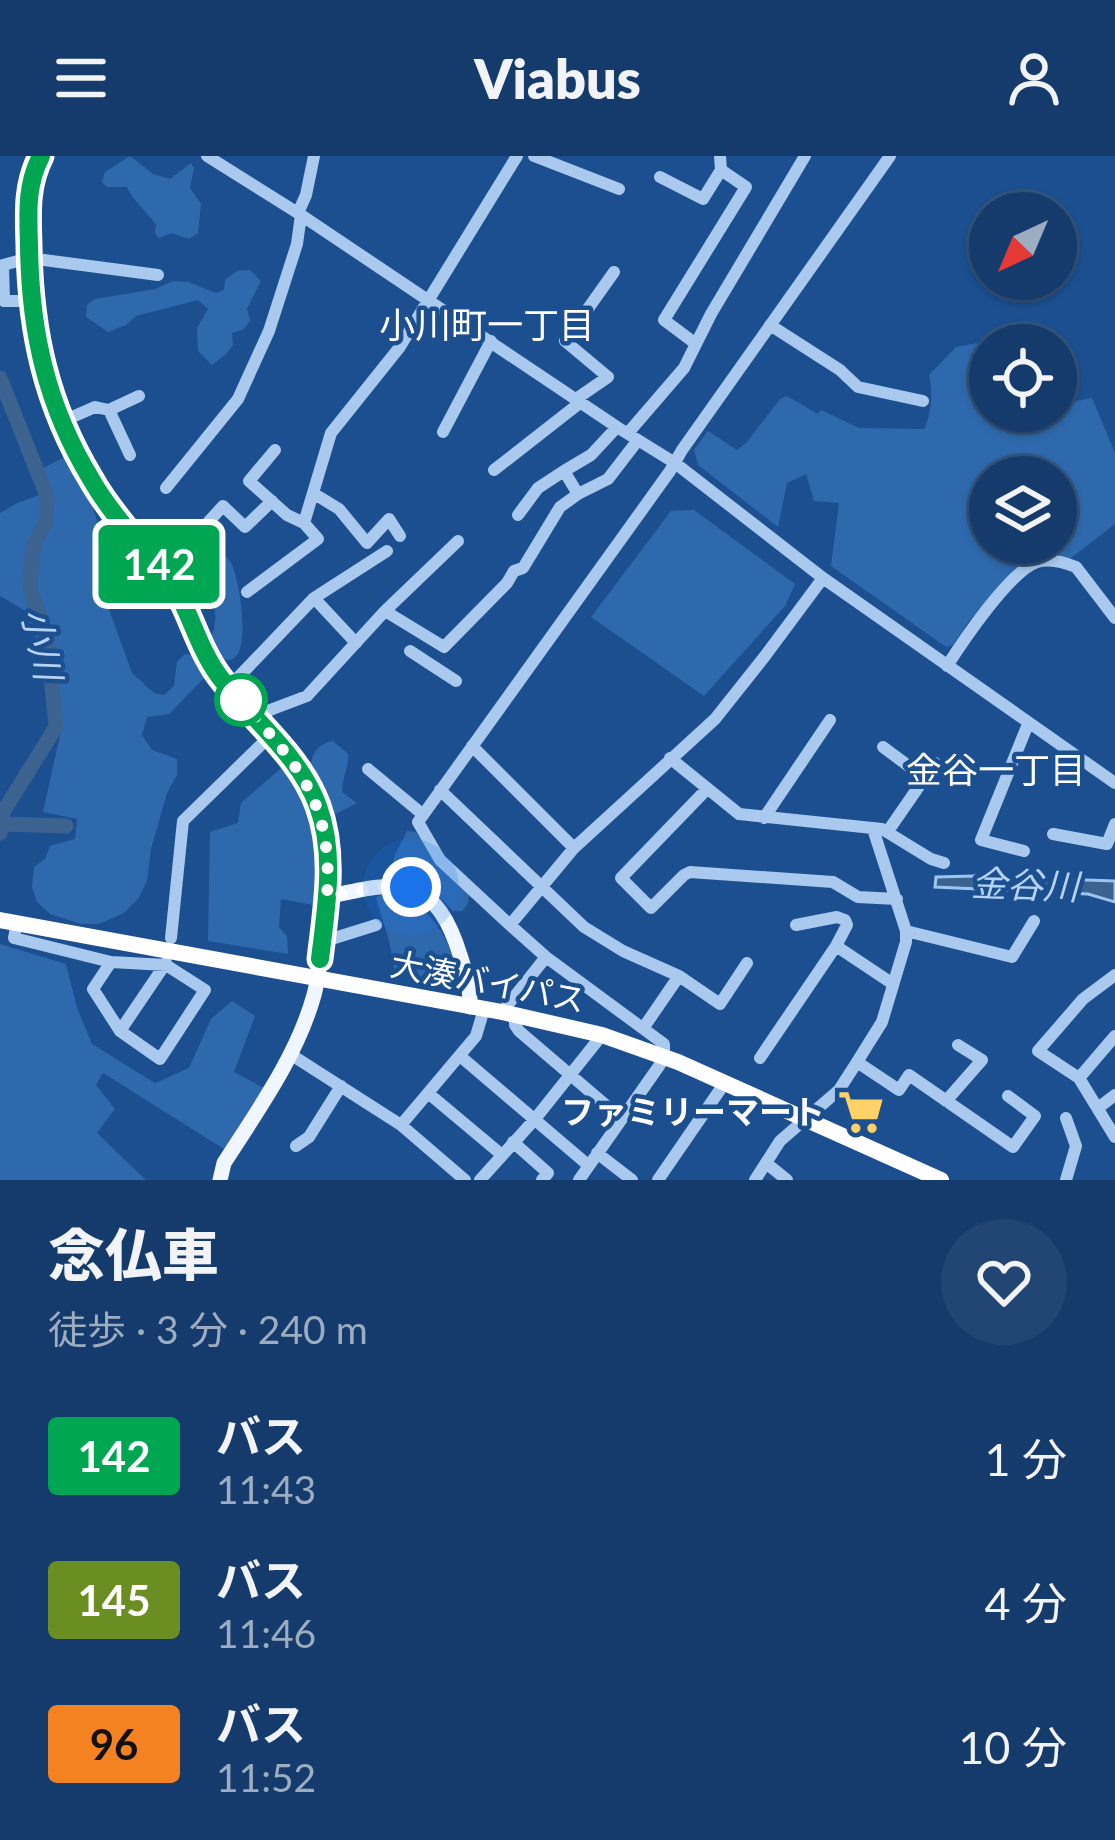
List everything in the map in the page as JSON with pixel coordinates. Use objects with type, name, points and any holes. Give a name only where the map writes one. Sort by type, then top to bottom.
[{"type":"highway","name":"大湊バイパス","points":[[6,921],[493,1010],[602,1036],[664,1057],[941,1180]]},
{"type":"main road","points":[[41,156],[28,193],[31,301],[36,344],[63,421],[92,482],[168,574],[204,654],[304,777],[319,808],[329,868],[313,999],[290,1054],[224,1163],[220,1180]]},
{"type":"main road","points":[[327,897],[395,884],[425,894],[449,923],[471,993],[493,1010]]},
{"type":"street","points":[[207,156],[675,463],[823,578],[1115,784]]},
{"type":"street","points":[[166,488],[238,399],[268,332],[297,244],[314,156]]},
{"type":"street","points":[[304,523],[332,433],[399,348],[517,156]]},
{"type":"street","points":[[534,156],[619,189]]},
{"type":"street","points":[[433,666],[444,646],[507,584],[514,571],[523,568],[560,507],[608,479],[628,434],[684,368],[806,156]]},
{"type":"street","points":[[578,1180],[664,1057],[664,1044],[509,925],[440,860],[418,822],[890,156]]},
{"type":"street","points":[[660,177],[704,199],[721,163],[746,187],[664,320],[696,344]]},
{"type":"street","points":[[31,301],[4,302],[1,267],[29,258],[158,275]]},
{"type":"street","points":[[494,470],[608,377],[565,341],[614,272]]},
{"type":"street","points":[[770,325],[857,387],[923,401]]},
{"type":"street","points":[[443,432],[491,341]]},
{"type":"street","points":[[63,421],[95,406],[109,410],[139,396]]},
{"type":"street","points":[[109,410],[130,455]]},
{"type":"street","points":[[518,515],[538,488],[628,434]]},
{"type":"street","points":[[247,592],[318,539],[249,481],[275,450]]},
{"type":"street","points":[[565,471],[578,494]]},
{"type":"street","points":[[313,494],[339,509],[367,543],[389,519],[400,536]]},
{"type":"street","points":[[201,530],[223,506],[245,527],[272,501]]},
{"type":"street","points":[[258,719],[307,696],[385,610],[458,541]]},
{"type":"street","points":[[229,687],[314,598],[387,551]]},
{"type":"street","points":[[947,666],[985,611],[1025,570],[1042,561],[1076,567],[1115,618]]},
{"type":"street","points":[[509,925],[574,848],[715,719],[823,578]]},
{"type":"street","points":[[314,598],[356,643]]},
{"type":"street","points":[[385,610],[444,646]]},
{"type":"street","points":[[410,651],[456,680]]},
{"type":"street","points":[[764,818],[830,721]]},
{"type":"street","points":[[1024,850],[981,840],[1028,724]]},
{"type":"street","points":[[171,938],[183,821],[271,735]]},
{"type":"street","points":[[472,746],[574,848]]},
{"type":"street","points":[[883,747],[926,779]]},
{"type":"street","points":[[670,758],[739,814],[880,830],[944,863]]},
{"type":"street","points":[[880,830],[935,763]]},
{"type":"street","points":[[368,769],[422,813]]},
{"type":"street","points":[[706,789],[621,878],[651,908],[691,872],[833,882],[858,897],[897,899]]},
{"type":"street","points":[[440,790],[584,927],[623,951],[679,976],[720,1004],[747,963]]},
{"type":"street","points":[[1053,834],[1106,844],[1115,824]]},
{"type":"street","points":[[754,1180],[780,1141],[839,1090],[882,1022],[906,931],[880,830]]},
{"type":"street","points":[[760,1058],[847,925],[837,917],[796,925]]},
{"type":"street","points":[[6,921],[14,938],[111,962],[166,963],[206,990],[160,1059],[120,1031],[94,989],[111,962]]},
{"type":"street","points":[[906,931],[1012,957],[1034,921]]},
{"type":"street","points":[[321,951],[376,925]]},
{"type":"street","points":[[836,946],[893,983]]},
{"type":"street","points":[[401,1125],[493,1010],[546,957]]},
{"type":"street","points":[[120,1031],[166,963]]},
{"type":"street","points":[[1115,975],[1083,999],[1037,1052],[1078,1078],[1115,1137]]},
{"type":"street","points":[[644,1028],[679,976]]},
{"type":"street","points":[[493,1010],[622,1119]]},
{"type":"street","points":[[480,1180],[602,1036]]},
{"type":"street","points":[[1078,1078],[1115,1036]]},
{"type":"street","points":[[946,1100],[982,1060],[958,1046]]},
{"type":"street","points":[[290,1054],[401,1125],[465,1180]]},
{"type":"street","points":[[460,1056],[535,1119],[632,1180]]},
{"type":"street","points":[[857,1062],[898,1090],[909,1075],[1013,1147],[1035,1115],[1008,1096]]},
{"type":"street","points":[[658,1180],[724,1084]]},
{"type":"street","points":[[296,1146],[309,1137],[341,1086]]},
{"type":"street","points":[[428,1093],[502,1155]]},
{"type":"street","points":[[1098,1108],[1115,1095]]},
{"type":"street","points":[[1066,1118],[1076,1146],[1066,1180]]},
{"type":"street","points":[[513,1142],[548,1173],[542,1180]]},
{"type":"street","points":[[766,1163],[787,1180]]},
{"type":"shaded area","points":[[130,156],[153,174],[170,179],[191,163],[190,188],[201,204],[198,233],[189,239],[171,233],[159,238],[156,225],[127,187],[107,187],[102,182],[105,172]]},
{"type":"shaded area","points":[[250,270],[261,281],[247,309],[250,321],[243,330],[232,333],[233,345],[212,365],[198,351],[197,328],[208,309],[198,300],[136,316],[108,332],[86,317],[87,305],[95,299],[155,289],[173,281],[216,293],[224,290],[225,280],[237,271]]},
{"type":"shaded area","points":[[969,345],[969,432],[1077,432],[1077,401],[1092,398],[1115,453],[1115,524],[1077,553],[1077,456],[969,456],[969,564],[1050,564],[1014,574],[953,645],[946,647],[831,566],[839,503],[814,501],[806,474],[787,483],[778,527],[698,465],[694,450],[708,431],[737,450],[787,396],[818,414],[821,410],[859,428],[924,429],[931,402],[929,375],[956,347]]},
{"type":"shaded area","points":[[65,457],[92,504],[110,612],[132,673],[154,693],[164,695],[174,686],[177,662],[185,654],[193,656],[205,677],[169,714],[147,717],[142,735],[152,750],[177,759],[177,775],[167,793],[147,881],[138,899],[124,913],[99,924],[50,914],[37,902],[32,887],[34,867],[45,859],[50,846],[75,839],[77,819],[43,812],[63,722],[55,683],[24,610],[0,596],[0,513],[39,495],[35,472]]},
{"type":"shaded area","points":[[694,510],[795,584],[785,606],[704,696],[591,617],[671,511]]},
{"type":"shaded area","points":[[211,545],[230,562],[236,577],[242,633],[234,658],[223,659],[207,647],[215,614],[199,566]]},
{"type":"shaded area","points":[[333,741],[348,754],[342,792],[357,803],[334,815],[309,770],[316,751]]},
{"type":"shaded area","points":[[286,764],[314,832],[313,905],[281,899],[279,927],[287,936],[288,954],[208,941],[210,832],[238,823],[241,803]]},
{"type":"shaded area","points":[[407,831],[416,832],[439,866],[469,894],[462,911],[453,911],[431,891],[392,874],[394,857]]},
{"type":"shaded area","points":[[389,893],[415,903],[438,927],[452,955],[450,982],[413,979],[394,969],[376,897]]},
{"type":"shaded area","points":[[0,944],[66,964],[92,1044],[155,1083],[189,1068],[211,1019],[232,1001],[255,1016],[234,1072],[266,1089],[227,1151],[103,1073],[96,1085],[115,1109],[97,1133],[146,1180],[0,1180]]},
{"type":"water","points":[[936,877],[1115,881],[1115,902],[1088,894],[935,887]]},
{"type":"waterway","name":"小川","points":[[0,378],[47,496],[46,522],[34,544],[30,589],[47,637],[56,727],[3,812],[0,833]]},
{"type":"waterway","name":"金谷川","points":[[2,824],[66,826]]},
{"type":"bus line","name":"142","points":[[41,156],[28,193],[31,313],[53,396],[92,482],[168,574],[204,654],[304,777],[319,808],[329,868],[320,959]]},
{"type":"place","name":"ファミリーマート","points":[[861,1112]]},
{"type":"district","name":"小川町一丁目","points":[[487,325]]},
{"type":"district","name":"金谷一丁目","points":[[996,770]]},
{"type":"route","points":[[241,700],[304,777],[319,808],[329,868],[327,897],[395,884],[411,887]]}]
